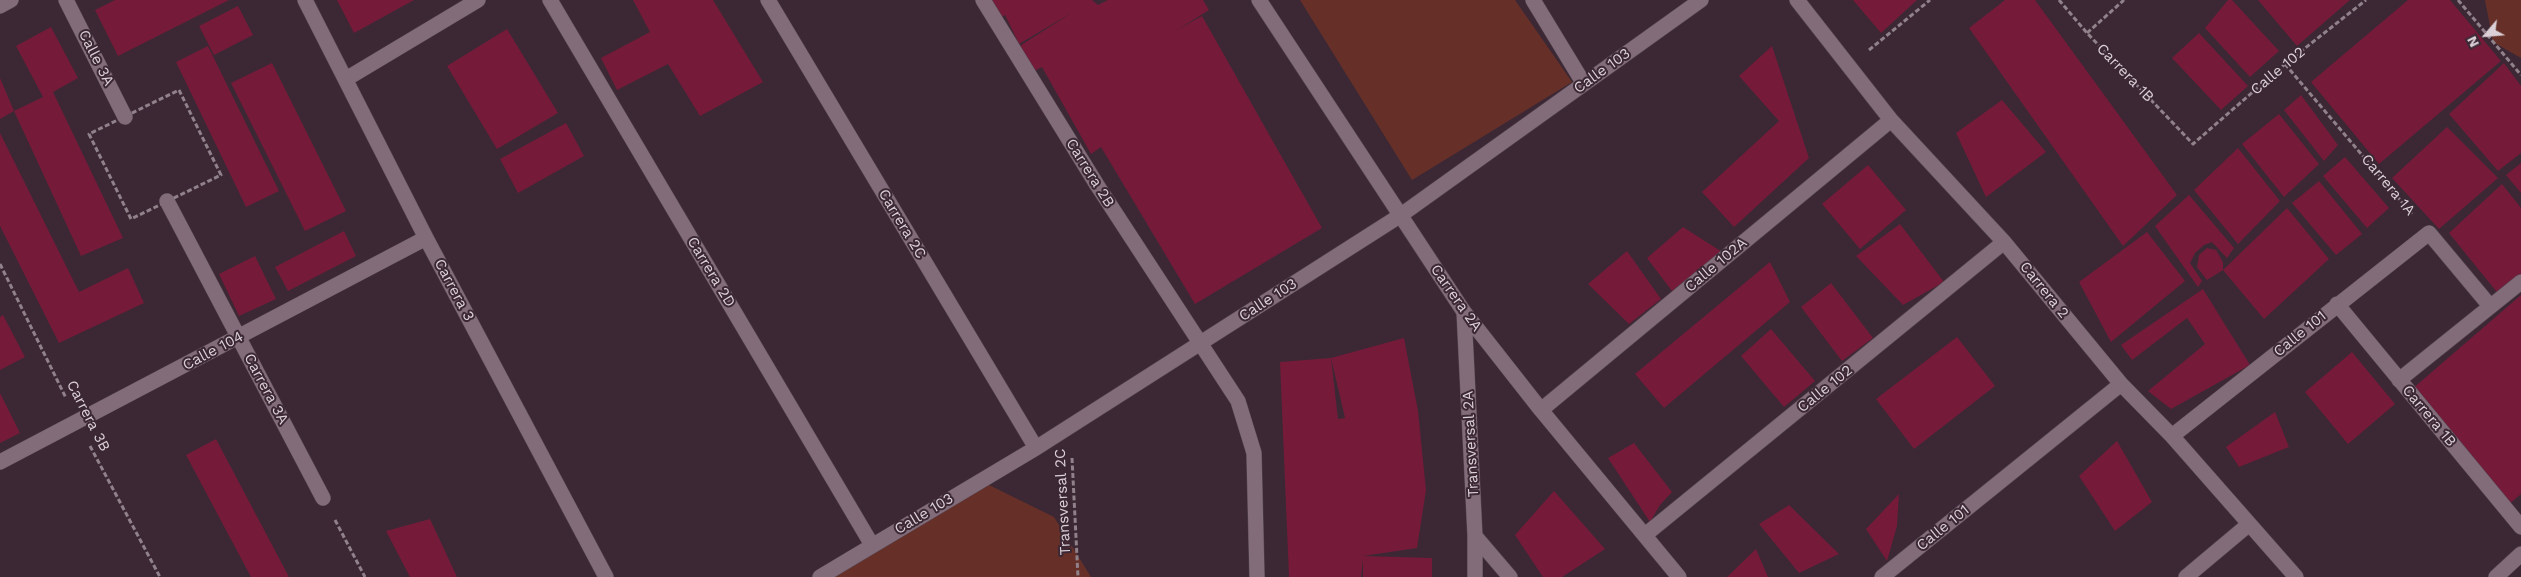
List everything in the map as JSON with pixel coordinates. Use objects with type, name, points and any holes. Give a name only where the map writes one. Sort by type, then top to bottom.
[{"type":"street","points":[[0,6],[12,0]]},
{"type":"street","name":"Calle 3A","points":[[66,0],[125,116]]},
{"type":"street","name":"Carrera 3","points":[[305,0],[426,238],[606,577]]},
{"type":"street","points":[[346,79],[478,0]]},
{"type":"street","name":"Carrera 2D","points":[[550,0],[872,545]]},
{"type":"street","name":"Carrera 2C","points":[[768,0],[1036,448]]},
{"type":"street","name":"Carrera 2B","points":[[983,0],[1097,185],[1202,343],[1238,401],[1254,453],[1257,577]]},
{"type":"street","name":"Carrera 2A","points":[[1259,0],[1464,312],[1540,410],[1646,535],[1678,577]]},
{"type":"street","points":[[1533,0],[1584,84]]},
{"type":"street","name":"Calle 103","points":[[820,577],[1036,448],[1401,215],[1701,0]]},
{"type":"street","name":"Carrera 2","points":[[1797,0],[1890,120],[2004,242],[2121,384],[2172,436],[2248,525],[2296,577]]},
{"type":"street","name":"Calle 102A","points":[[1540,410],[1890,120]]},
{"type":"street","name":"Carrera 3A","points":[[168,202],[323,498]]},
{"type":"street","points":[[2429,233],[2490,306]]},
{"type":"street","name":"Calle 101","points":[[2172,436],[2336,304],[2429,233]]},
{"type":"street","name":"Calle 104","points":[[0,462],[426,238]]},
{"type":"street","name":"Calle 102","points":[[1646,535],[2004,242]]},
{"type":"street","points":[[2399,380],[2521,282]]},
{"type":"street","name":"Carrera 1B","points":[[2336,304],[2521,527]]},
{"type":"street","name":"Transversal 2A","points":[[1464,312],[1476,536],[1475,577]]},
{"type":"street","name":"Calle 101","points":[[1882,577],[2121,384]]},
{"type":"street","points":[[2186,577],[2248,525]]},
{"type":"street","points":[[1476,536],[1510,577]]},
{"type":"street","points":[[2496,577],[2521,554]]},
{"type":"path","points":[[1850,67],[1930,0]]},
{"type":"path","name":"Carrera 1B","points":[[2059,0],[2087,33],[2193,144]]},
{"type":"path","points":[[2087,33],[2124,0]]},
{"type":"path","name":"Calle 102","points":[[2193,144],[2285,64],[2366,0]]},
{"type":"path","points":[[2458,0],[2521,75]]},
{"type":"path","name":"Carrera 1A","points":[[2285,64],[2429,233]]},
{"type":"path","points":[[179,90],[221,175],[168,202],[131,219],[89,134],[179,90]]},
{"type":"path","name":"Carrera 3B","points":[[0,264],[78,422],[160,577]]},
{"type":"path","name":"Transversal 2C","points":[[1071,426],[1078,577]]},
{"type":"path","points":[[323,498],[365,577]]},
{"type":"shaded area","points":[[1300,0],[1515,0],[1572,82],[1412,180]]},
{"type":"shaded area","points":[[2485,0],[2521,0],[2521,58],[2493,42]]},
{"type":"shaded area","points":[[989,485],[1054,517],[1091,577],[829,577]]},
{"type":"building","points":[[115,0],[229,0],[118,56],[95,10]]},
{"type":"building","points":[[337,0],[414,0],[354,33]]},
{"type":"building","points":[[633,0],[713,0],[763,82],[700,116],[668,64],[617,90],[601,58],[650,32]]},
{"type":"building","points":[[990,0],[1092,0],[1098,5],[1108,0],[1203,0],[1209,10],[1177,30],[1202,16],[1322,228],[1195,304],[1101,147],[1091,154],[1042,67],[1032,72],[1018,47],[1073,12],[1019,44],[1005,15],[999,18]]},
{"type":"building","points":[[1853,0],[1917,0],[1881,33]]},
{"type":"building","points":[[2005,0],[2035,0],[2177,195],[2123,246],[1969,28]]},
{"type":"building","points":[[2228,0],[2232,0],[2279,51],[2250,77],[2205,28]]},
{"type":"building","points":[[2258,0],[2350,0],[2297,46]]},
{"type":"building","points":[[2408,0],[2450,0],[2501,61],[2379,164],[2311,82]]},
{"type":"building","points":[[238,6],[253,35],[214,55],[199,26]]},
{"type":"building","points":[[51,27],[78,78],[53,92],[123,238],[81,256],[14,111],[43,97],[16,46]]},
{"type":"building","points":[[507,29],[558,113],[497,149],[447,66]]},
{"type":"building","points":[[2199,33],[2248,86],[2221,110],[2172,58]]},
{"type":"building","points":[[208,46],[279,191],[246,207],[176,62]]},
{"type":"building","points":[[1772,46],[1809,158],[1734,227],[1702,192],[1779,121],[1739,76]]},
{"type":"building","points":[[272,63],[346,211],[305,231],[231,83]]},
{"type":"building","points":[[2504,63],[2521,86],[2521,153],[2498,171],[2449,114]]},
{"type":"building","points":[[0,78],[14,111],[0,119]]},
{"type":"building","points":[[2301,95],[2338,145],[2324,161],[2284,110]]},
{"type":"building","points":[[2002,100],[2046,152],[1986,197],[1956,133]]},
{"type":"building","points":[[2279,114],[2319,164],[2284,197],[2242,144]]},
{"type":"building","points":[[566,123],[584,156],[518,193],[500,159]]},
{"type":"building","points":[[2447,127],[2498,178],[2439,229],[2392,178]]},
{"type":"building","points":[[0,133],[79,292],[128,268],[144,303],[59,343],[0,226]]},
{"type":"building","points":[[2238,148],[2280,201],[2238,244],[2194,190]]},
{"type":"building","points":[[2345,157],[2389,208],[2367,228],[2323,176]]},
{"type":"building","points":[[2521,163],[2521,193],[2506,175]]},
{"type":"building","points":[[1868,165],[1906,210],[1860,249],[1822,204]]},
{"type":"building","points":[[2319,181],[2362,234],[2336,255],[2292,203]]},
{"type":"building","points":[[2502,184],[2521,208],[2521,278],[2500,296],[2449,233]]},
{"type":"building","points":[[2189,195],[2234,248],[2227,258],[2212,242],[2204,245],[2195,253],[2190,263],[2202,281],[2198,287],[2155,226]]},
{"type":"building","points":[[2287,208],[2329,259],[2264,319],[2223,270]]},
{"type":"building","points":[[1900,224],[1944,282],[1903,305],[1856,256]]},
{"type":"building","points":[[1683,227],[1722,252],[1672,291],[1647,258]]},
{"type":"building","points":[[344,231],[356,256],[288,291],[275,267]]},
{"type":"building","points":[[2147,232],[2185,281],[2111,342],[2079,282]]},
{"type":"building","points":[[2207,248],[2216,250],[2223,262],[2223,270],[2207,280],[2197,267],[2199,255]]},
{"type":"building","points":[[1627,251],[1661,299],[1629,324],[1588,284]]},
{"type":"building","points":[[255,256],[276,299],[239,316],[219,274]]},
{"type":"building","points":[[1770,262],[1790,302],[1664,408],[1635,374]]},
{"type":"building","points":[[1831,283],[1873,338],[1842,361],[1801,307]]},
{"type":"building","points":[[2203,289],[2250,365],[2171,409],[2148,391],[2205,344],[2187,318],[2132,360],[2121,345]]},
{"type":"building","points":[[2521,295],[2521,494],[2508,505],[2411,390]]},
{"type":"building","points":[[3,315],[25,357],[0,370],[0,317]]},
{"type":"building","points":[[1771,329],[1815,381],[1784,407],[1741,356]]},
{"type":"building","points":[[1957,337],[1995,386],[1914,449],[1876,399]]},
{"type":"building","points":[[1404,338],[1418,411],[1426,490],[1417,548],[1363,556],[1432,558],[1432,577],[1363,577],[1363,559],[1361,577],[1289,577],[1280,362],[1331,358]],"holes":[[[1331,358],[1345,418],[1338,419]]]},
{"type":"building","points":[[2352,352],[2395,404],[2348,444],[2305,392]]},
{"type":"building","points":[[0,393],[20,433],[0,443]]},
{"type":"building","points":[[2275,412],[2289,447],[2239,467],[2226,447]]},
{"type":"building","points":[[216,439],[289,577],[251,577],[186,455]]},
{"type":"building","points":[[2117,441],[2152,502],[2115,531],[2079,476]]},
{"type":"building","points":[[1634,443],[1672,492],[1660,505],[1650,522],[1608,458]]},
{"type":"building","points":[[1554,491],[1605,549],[1562,577],[1543,577],[1515,535]]},
{"type":"building","points":[[1899,494],[1897,526],[1887,561],[1866,529]]},
{"type":"building","points":[[1789,505],[1839,554],[1799,573],[1759,524]]},
{"type":"building","points":[[430,519],[457,577],[410,577],[386,531]]},
{"type":"building","points":[[1756,549],[1768,577],[1727,577]]}]
